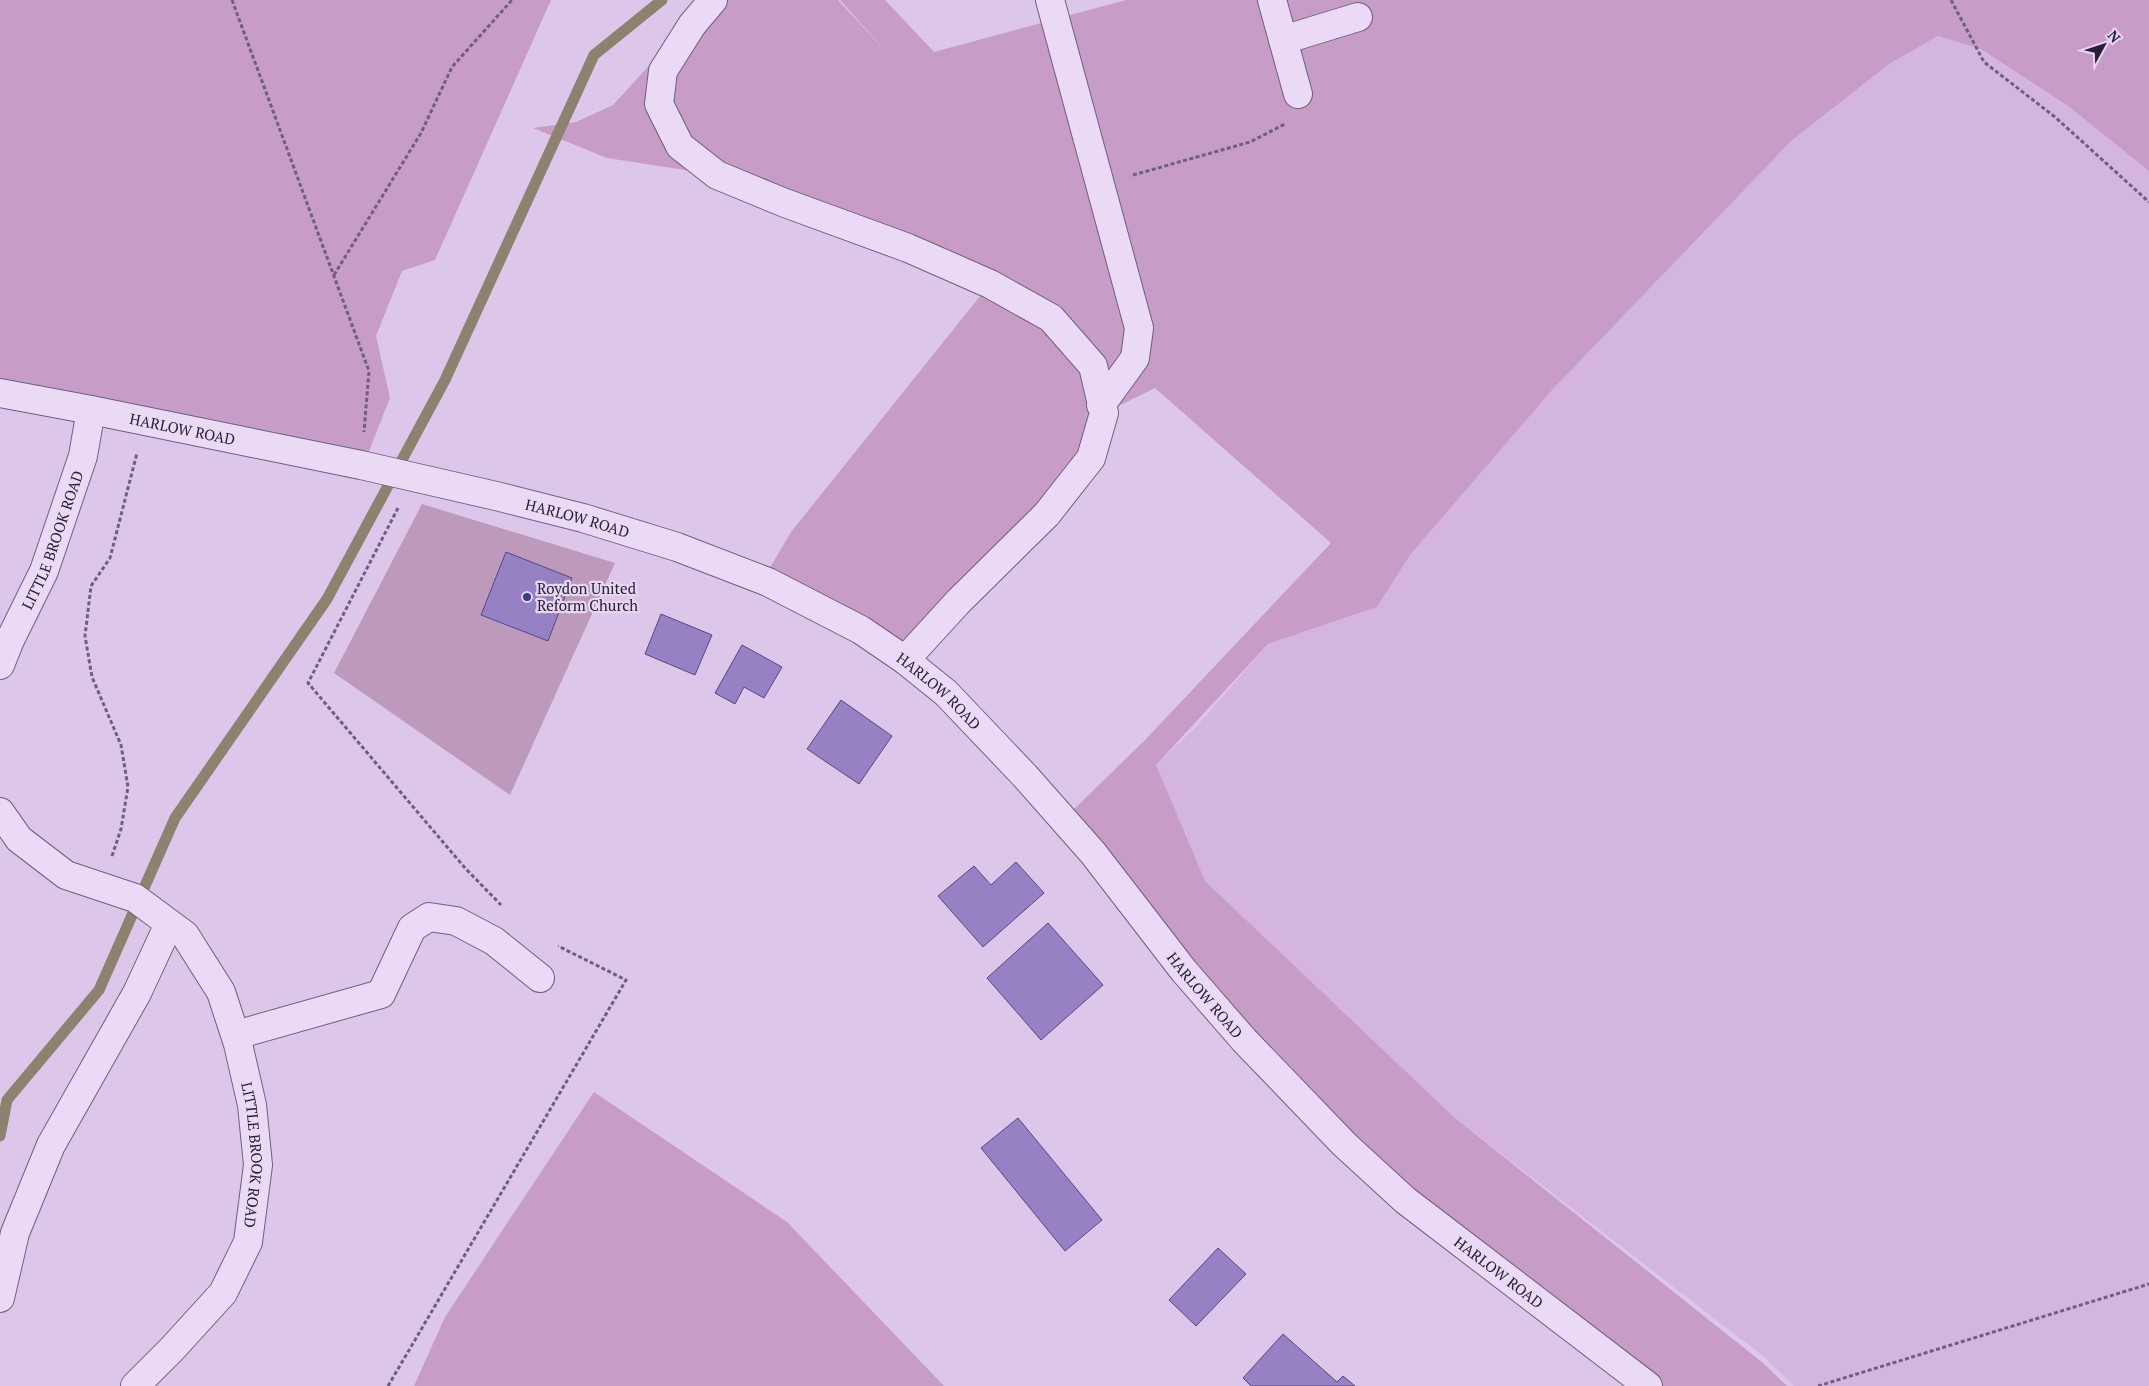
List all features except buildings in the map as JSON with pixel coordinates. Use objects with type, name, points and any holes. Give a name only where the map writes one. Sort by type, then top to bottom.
[{"type":"street","points":[[712,0],[692,25],[663,71],[659,104],[680,146],[717,175],[785,203],[924,254],[990,284],[1051,318],[1093,366],[1104,413],[1091,458],[1047,514],[958,602],[905,660]]},
{"type":"street","points":[[1050,0],[1138,328],[1135,358],[1102,405]]},
{"type":"street","points":[[1272,0],[1298,94]]},
{"type":"street","points":[[1283,40],[1358,16]]},
{"type":"street","name":"HARLOW ROAD","points":[[0,393],[361,465],[573,516],[677,547],[768,582],[860,630],[905,660],[946,693],[1025,776],[1093,853],[1184,971],[1244,1040],[1344,1144],[1406,1200],[1648,1386]]},
{"type":"street","name":"LITTLE BROOK ROAD","points":[[0,665],[10,640],[44,571],[83,456],[91,410]]},
{"type":"street","name":"LITTLE BROOK ROAD","points":[[0,812],[19,839],[66,875],[135,898],[185,934],[221,992],[236,1035],[252,1105],[258,1165],[248,1242],[223,1292],[172,1349],[135,1386]]},
{"type":"street","points":[[236,1035],[381,994],[412,928],[429,917],[456,921],[494,941],[540,978]]},
{"type":"street","points":[[0,1298],[15,1233],[51,1145],[137,993],[169,924]]},
{"type":"path","points":[[232,0],[369,371],[361,465]]},
{"type":"path","points":[[334,275],[421,133],[452,67],[512,0]]},
{"type":"path","points":[[1951,0],[1984,62],[2055,116],[2149,202]]},
{"type":"path","points":[[1100,184],[1250,142],[1294,119],[1298,94]]},
{"type":"path","points":[[103,887],[121,828],[128,787],[121,746],[92,677],[85,636],[91,586],[110,558],[145,421]]},
{"type":"path","points":[[1818,1386],[2149,1284]]},
{"type":"shaded area","points":[[0,0],[551,0],[435,260],[402,271],[376,336],[390,398],[365,461],[0,381]]},
{"type":"shaded area","points":[[696,0],[838,0],[888,54],[840,0],[885,0],[934,52],[1126,0],[2149,0],[2149,171],[2068,106],[1981,49],[1938,36],[1889,64],[1791,141],[1553,389],[1410,555],[1377,607],[1268,644],[1156,765],[1205,881],[1455,1118],[1763,1363],[1787,1386],[1648,1386],[1344,1144],[1064,819],[1145,740],[1331,543],[1155,388],[1104,413],[1091,458],[919,659],[768,571],[791,532],[989,285],[717,175],[607,158],[533,128],[576,122],[613,105],[646,69]]},
{"type":"shaded area","points":[[1938,36],[1981,49],[2068,106],[2149,171],[2149,1386],[1794,1386],[1763,1356],[1455,1118],[1205,881],[1155,766],[1197,726],[1268,644],[1377,607],[1410,555],[1553,389],[1791,140],[1889,64]]},
{"type":"shaded area","points":[[422,504],[615,563],[510,795],[334,673]]},
{"type":"shaded area","points":[[594,1092],[787,1222],[944,1386],[414,1386],[445,1317]]},
{"type":"waterway","points":[[0,1136],[7,1100],[99,990],[175,818],[327,599],[445,380],[594,55],[662,0]]},
{"type":"place","name":"Roydon United Reform Church","points":[[527,597]]}]
